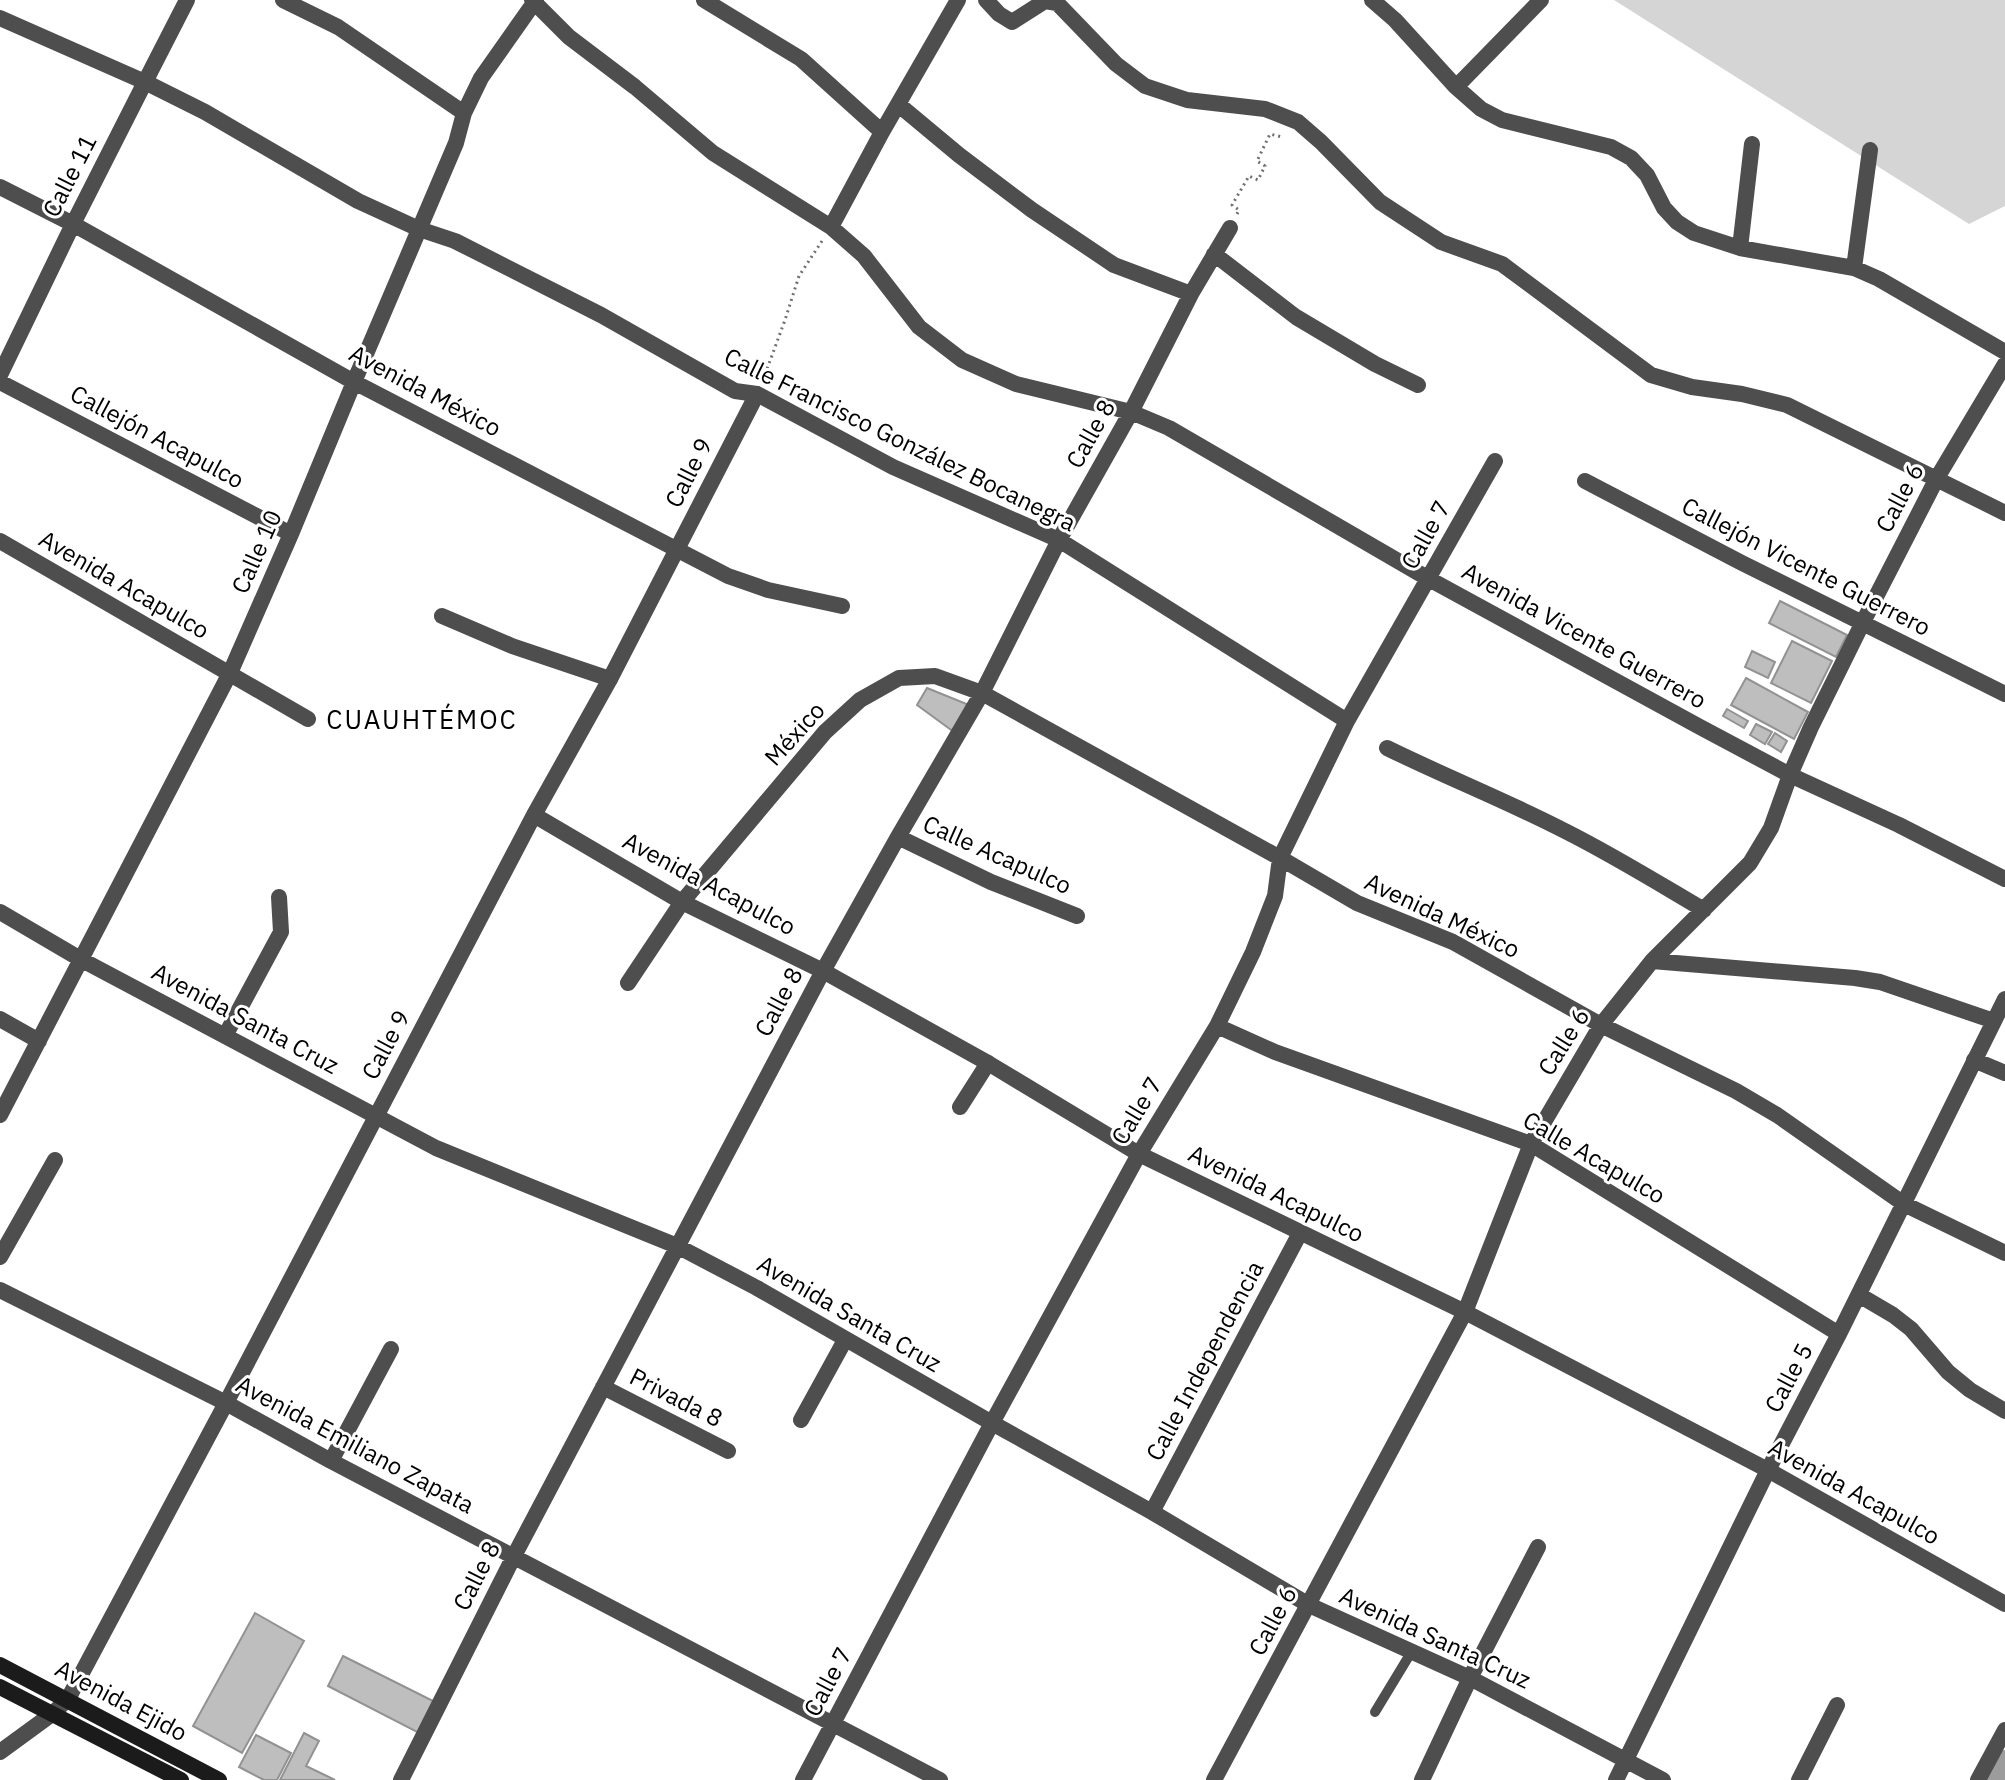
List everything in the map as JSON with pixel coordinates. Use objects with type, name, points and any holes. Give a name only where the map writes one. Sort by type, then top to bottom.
[{"type":"main road","name":"Avenida Ejido","points":[[0,1665],[219,1780]]},
{"type":"main road","name":"Avenida Ejido","points":[[0,1687],[181,1780]]},
{"type":"street","name":"Calle 11","points":[[0,375],[187,0]]},
{"type":"street","points":[[283,0],[338,27],[464,113]]},
{"type":"street","points":[[704,0],[801,59],[882,132]]},
{"type":"street","points":[[534,1],[569,37],[635,87],[713,153],[831,227],[958,0]]},
{"type":"street","points":[[986,0],[1012,22],[1045,1],[1057,3],[1116,64],[1145,86],[1187,100],[1265,109],[1298,122],[1380,202],[1441,242],[1502,264],[1651,375],[1692,387],[1742,394],[1787,405],[2005,513]]},
{"type":"street","points":[[1372,0],[1481,109],[1502,120],[1611,147],[1631,158],[1647,175],[1664,208],[1677,222],[1694,233],[1740,248],[1854,268],[1879,279],[2005,352]]},
{"type":"street","points":[[1456,87],[1541,0]]},
{"type":"street","name":"Calle 10","points":[[0,1115],[230,673],[456,143],[464,113],[481,78],[534,1]]},
{"type":"street","name":"Calle Francisco González Bocanegra","points":[[0,18],[205,112],[358,201],[419,229],[455,241],[601,315],[735,391],[757,394],[893,467],[1059,540],[1347,721]]},
{"type":"street","points":[[899,105],[1032,210],[1114,265],[1191,294]]},
{"type":"street","points":[[1740,248],[1752,144]]},
{"type":"street","points":[[1854,268],[1870,150]]},
{"type":"street","name":"Avenida México","points":[[0,187],[73,224],[354,382],[728,576],[768,590],[842,606]]},
{"type":"street","name":"Avenida Vicente Guerrero","points":[[831,227],[864,256],[919,327],[962,360],[1016,384],[1131,412],[1169,428],[1429,579],[1790,775],[1924,837],[2005,879]]},
{"type":"street","name":"Calle 8","points":[[401,1780],[514,1556],[823,971],[982,693],[1059,540],[1131,412],[1191,294],[1230,228]]},
{"type":"street","points":[[1214,254],[1296,317],[1375,364],[1418,385]]},
{"type":"street","name":"Calle 6","points":[[1214,1780],[1465,1312],[1531,1144],[1601,1025],[1652,961],[1750,863],[1771,828],[1811,727],[1863,622],[1937,478],[2005,364]]},
{"type":"street","name":"Callejón Acapulco","points":[[0,382],[291,534]]},
{"type":"street","name":"Calle 9","points":[[0,1752],[68,1699],[534,815],[610,679],[757,394]]},
{"type":"street","name":"Calle 7","points":[[803,1780],[1139,1154],[1217,1026],[1253,952],[1275,896],[1280,858],[1347,721],[1495,461]]},
{"type":"street","name":"Callejón Vicente Guerrero","points":[[1585,481],[2005,694]]},
{"type":"street","name":"Avenida Acapulco","points":[[0,541],[308,719]]},
{"type":"street","points":[[442,616],[512,646],[610,679]]},
{"type":"street","name":"México","points":[[628,983],[682,902],[825,732],[860,700],[899,678],[935,676],[982,693]]},
{"type":"street","name":"Avenida México","points":[[982,693],[1357,903],[1453,942],[1601,1025],[1736,1091],[1777,1115],[1904,1204],[2005,1253]]},
{"type":"street","points":[[1387,748],[1567,832],[1704,910]]},
{"type":"street","name":"Avenida Acapulco","points":[[534,815],[682,902],[823,971],[988,1063],[1139,1154],[1465,1312],[1768,1470],[2005,1604]]},
{"type":"street","name":"Calle Acapulco","points":[[898,837],[991,882],[1077,916]]},
{"type":"street","points":[[225,1036],[281,932],[279,897]]},
{"type":"street","name":"Avenida Santa Cruz","points":[[0,912],[82,960],[436,1148],[677,1246],[757,1288],[1152,1512],[1309,1605],[1470,1678],[1663,1780]]},
{"type":"street","points":[[1652,961],[1880,982],[1994,1021]]},
{"type":"street","name":"Calle 5","points":[[1616,1780],[2005,999]]},
{"type":"street","points":[[0,1019],[39,1041]]},
{"type":"street","name":"Calle Acapulco","points":[[1217,1026],[1275,1052],[1531,1144],[1839,1334]]},
{"type":"street","points":[[1974,1060],[2005,1073]]},
{"type":"street","points":[[960,1107],[988,1063]]},
{"type":"street","points":[[0,1257],[55,1160]]},
{"type":"street","name":"Calle Independencia","points":[[1152,1512],[1300,1233]]},
{"type":"street","name":"Avenida Emiliano Zapata","points":[[0,1290],[226,1403],[940,1780]]},
{"type":"street","points":[[1859,1295],[1911,1329],[1948,1372],[1970,1390],[2005,1411]]},
{"type":"street","points":[[801,1420],[845,1340]]},
{"type":"street","points":[[331,1461],[391,1349]]},
{"type":"street","name":"Privada 8","points":[[603,1387],[728,1451]]},
{"type":"street","points":[[1422,1780],[1470,1678],[1538,1547]]},
{"type":"street","points":[[1799,1780],[1837,1705]]},
{"type":"street","points":[[1978,1780],[2005,1730]]},
{"type":"lane","points":[[1375,1712],[1412,1651]]},
{"type":"path","points":[[1230,228],[1239,210],[1232,205],[1249,176],[1258,180],[1265,166],[1257,161],[1270,134],[1292,139],[1298,122]]},
{"type":"path","points":[[757,394],[799,276],[831,227]]},
{"type":"shaded area","points":[[1614,0],[2005,0],[2005,206],[1969,224]]},
{"type":"building","points":[[1780,601],[1847,635],[1836,657],[1769,623]]},
{"type":"building","points":[[1792,641],[1832,661],[1811,703],[1771,683]]},
{"type":"building","points":[[1752,651],[1775,662],[1768,678],[1745,667]]},
{"type":"building","points":[[1746,678],[1808,712],[1794,739],[1731,705]]},
{"type":"building","points":[[927,688],[969,705],[954,732],[917,705]]},
{"type":"building","points":[[1727,709],[1748,721],[1744,728],[1723,716]]},
{"type":"building","points":[[1756,724],[1772,732],[1765,744],[1750,735]]},
{"type":"building","points":[[1775,733],[1787,741],[1781,752],[1768,744]]},
{"type":"building","points":[[255,1613],[304,1641],[242,1753],[193,1726]]},
{"type":"building","points":[[343,1656],[435,1702],[419,1733],[328,1686]]},
{"type":"building","points":[[304,1733],[319,1741],[306,1766],[335,1780],[280,1780]]},
{"type":"building","points":[[256,1735],[291,1753],[277,1780],[264,1780],[239,1767]]},
{"type":"waterway","points":[[1989,1780],[2005,1767]]},
{"type":"district","name":"CUAUHTÉMOC","points":[[422,720]]}]
